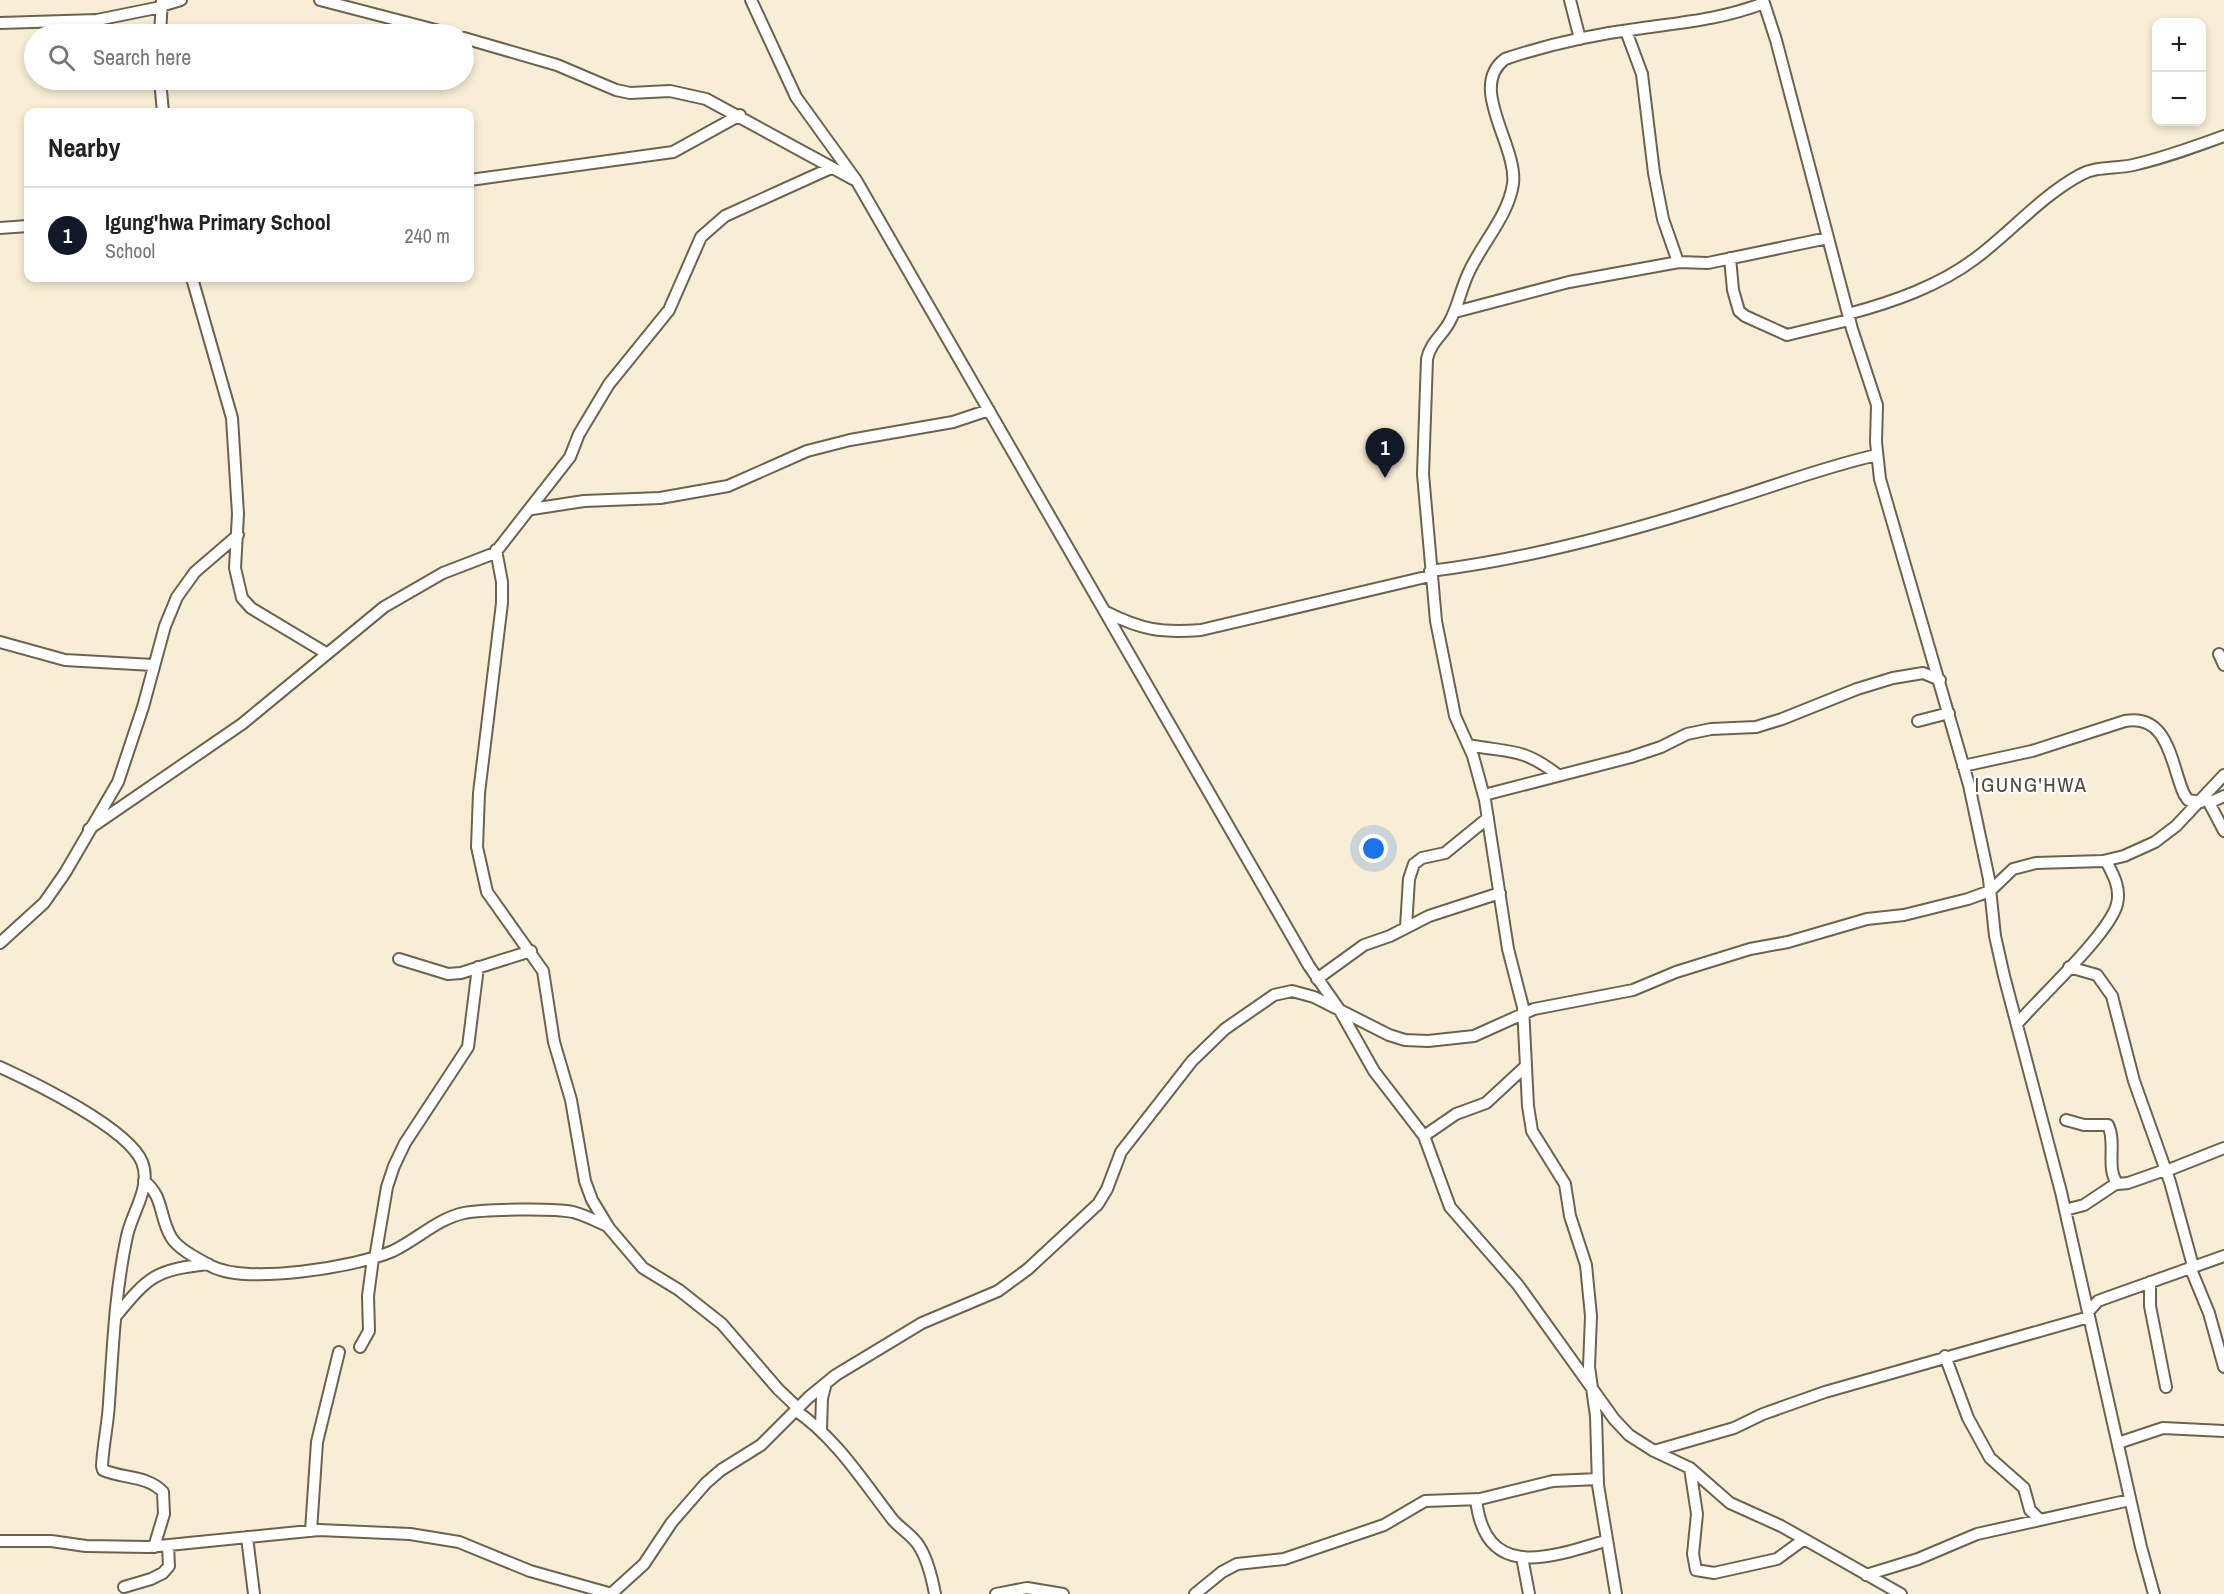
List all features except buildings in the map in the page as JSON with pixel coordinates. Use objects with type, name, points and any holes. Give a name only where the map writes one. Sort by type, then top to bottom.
[{"type":"street","points":[[0,23],[97,20],[181,0]]},
{"type":"street","points":[[320,0],[413,24]]},
{"type":"street","points":[[751,0],[796,97],[856,180],[1317,979],[1339,1009],[1374,1071],[1424,1136],[1455,1214],[1518,1285],[1614,1419],[1629,1435],[1654,1451],[1690,1468],[1730,1503],[1780,1526],[1901,1594]]},
{"type":"street","points":[[1570,0],[1580,39]]},
{"type":"street","points":[[161,24],[162,4]]},
{"type":"street","points":[[1616,1594],[1605,1541],[1598,1479],[1596,1416],[1591,1384],[1591,1316],[1586,1265],[1570,1216],[1565,1184],[1532,1131],[1523,1012],[1508,949],[1484,795],[1452,703],[1430,574],[1422,474],[1426,359],[1432,344],[1449,324],[1455,312],[1468,273],[1502,213],[1513,185],[1510,158],[1491,92],[1490,79],[1494,69],[1505,59],[1580,39],[1730,16],[1766,4],[1827,238],[1877,405],[1877,455],[1887,507],[1940,680],[1963,766],[1981,841],[1995,936],[2065,1210],[2130,1500],[2154,1594]]},
{"type":"street","points":[[1626,31],[1642,74],[1654,173],[1674,255],[1679,262]]},
{"type":"street","points":[[474,41],[557,65],[616,90],[630,93],[687,94],[706,99],[740,115],[856,180]]},
{"type":"street","points":[[161,90],[163,108]]},
{"type":"street","points":[[474,179],[673,152],[740,115]]},
{"type":"street","points":[[1730,258],[1732,290],[1739,311],[1745,316],[1787,334],[1849,317],[1903,298],[1956,271],[2004,236],[2044,198],[2081,174],[2132,166],[2178,153],[2224,136]]},
{"type":"street","points":[[89,830],[234,730],[282,693],[384,607],[443,573],[496,550],[532,508],[570,457],[579,434],[609,384],[669,310],[701,237],[725,216],[831,168]]},
{"type":"street","points":[[0,228],[24,226]]},
{"type":"street","points":[[1455,312],[1569,282],[1679,262],[1694,264],[1730,258],[1827,238]]},
{"type":"street","points":[[193,282],[232,418],[238,535],[234,568],[242,598],[251,608],[276,625],[326,654]]},
{"type":"street","points":[[532,508],[584,501],[660,498],[718,488],[807,451],[850,440],[953,422],[989,410]]},
{"type":"street","points":[[1106,612],[1146,630],[1165,633],[1202,630],[1430,574],[1544,552],[1684,514],[1817,469],[1877,455]]},
{"type":"street","points":[[0,944],[44,903],[65,873],[118,782],[153,665],[177,597],[195,572],[238,535]]},
{"type":"street","points":[[496,550],[502,582],[502,603],[479,793],[477,847],[487,892],[543,971],[554,1042],[571,1100],[585,1181],[595,1206],[607,1226],[644,1268],[679,1290],[722,1323],[778,1389],[821,1430],[861,1474],[896,1524],[918,1544],[926,1558],[935,1594]]},
{"type":"street","points":[[0,642],[65,660],[153,665]]},
{"type":"street","points":[[2219,654],[2224,665]]},
{"type":"street","points":[[1484,795],[1645,753],[1687,734],[1711,729],[1756,727],[1893,678],[1923,674],[1940,680]]},
{"type":"street","points":[[1918,721],[1948,713]]},
{"type":"street","points":[[1963,766],[2032,751],[2125,721],[2140,720],[2152,724],[2164,737],[2188,800],[2205,801],[2224,796]]},
{"type":"street","points":[[1468,745],[1496,751],[1520,751],[1541,761],[1558,775]]},
{"type":"street","points":[[0,1541],[51,1541],[98,1546],[154,1547],[311,1531],[400,1533],[441,1538],[479,1548],[530,1571],[612,1594],[644,1564],[672,1522],[706,1483],[721,1470],[761,1445],[826,1383],[910,1330],[981,1300],[1028,1269],[1098,1204],[1107,1189],[1115,1161],[1192,1061],[1225,1029],[1274,995],[1285,991],[1307,994],[1389,1035],[1405,1040],[1464,1038],[1484,1033],[1523,1012],[1623,993],[1676,972],[1750,949],[1788,942],[1867,919],[1904,915],[1990,891],[2013,869],[2061,861],[2106,861],[2124,856],[2155,842],[2205,801],[2224,775]]},
{"type":"street","points":[[2205,801],[2224,831]]},
{"type":"street","points":[[1406,927],[1409,879],[1414,864],[1422,858],[1445,853],[1488,818]]},
{"type":"street","points":[[2017,1024],[2101,932],[2118,903],[2115,878],[2106,861]]},
{"type":"street","points":[[1317,979],[1359,948],[1429,916],[1500,893]]},
{"type":"street","points":[[399,959],[448,974],[531,951]]},
{"type":"street","points":[[360,1347],[369,1331],[368,1296],[387,1187],[405,1143],[468,1047],[478,967]]},
{"type":"street","points":[[2069,967],[2092,973],[2108,988],[2134,1081],[2166,1171],[2191,1267],[2209,1313],[2224,1367]]},
{"type":"street","points":[[1424,1136],[1456,1114],[1486,1102],[1526,1066]]},
{"type":"street","points":[[0,1067],[63,1098],[111,1131],[141,1160],[144,1181],[127,1233],[115,1316],[102,1468],[113,1474],[151,1482],[163,1492],[164,1514],[154,1547]]},
{"type":"street","points":[[2066,1120],[2084,1125],[2108,1125],[2113,1139],[2113,1177],[2117,1183]]},
{"type":"street","points":[[2065,1210],[2084,1205],[2117,1183],[2128,1183],[2166,1171],[2224,1148]]},
{"type":"street","points":[[144,1181],[156,1191],[171,1238],[208,1264],[240,1275],[303,1272],[374,1258],[394,1250],[447,1218],[466,1212],[498,1210],[573,1212],[607,1226]]},
{"type":"street","points":[[1654,1451],[1734,1428],[1808,1397],[2088,1315],[2098,1301],[2224,1256]]},
{"type":"street","points":[[115,1316],[142,1285],[156,1275],[183,1267],[208,1264]]},
{"type":"street","points":[[2150,1282],[2150,1306],[2166,1387]]},
{"type":"street","points":[[311,1531],[317,1442],[339,1352]]},
{"type":"street","points":[[1945,1356],[1968,1418],[1990,1458],[2024,1488],[2030,1510],[2040,1520]]},
{"type":"street","points":[[821,1430],[822,1398],[826,1383]]},
{"type":"street","points":[[2118,1443],[2163,1428],[2224,1431]]},
{"type":"street","points":[[1690,1468],[1697,1514],[1693,1554],[1696,1570],[1714,1573],[1777,1559],[1803,1540]]},
{"type":"street","points":[[1195,1594],[1222,1572],[1237,1564],[1284,1559],[1384,1525],[1425,1501],[1476,1499],[1553,1481],[1598,1479]]},
{"type":"street","points":[[1476,1499],[1479,1521],[1488,1540],[1510,1555],[1547,1556],[1605,1541]]},
{"type":"street","points":[[1866,1575],[1918,1559],[1977,1534],[2130,1500]]},
{"type":"street","points":[[247,1537],[254,1594]]},
{"type":"street","points":[[124,1587],[151,1579],[166,1570],[168,1546]]},
{"type":"street","points":[[1522,1557],[1529,1594]]},
{"type":"street","points":[[996,1594],[1027,1588],[1063,1594]]},
{"type":"place","name":"Igung'hwa Primary School","points":[[1385,478]]},
{"type":"district","name":"IGUNG'HWA","points":[[2031,784]]}]
